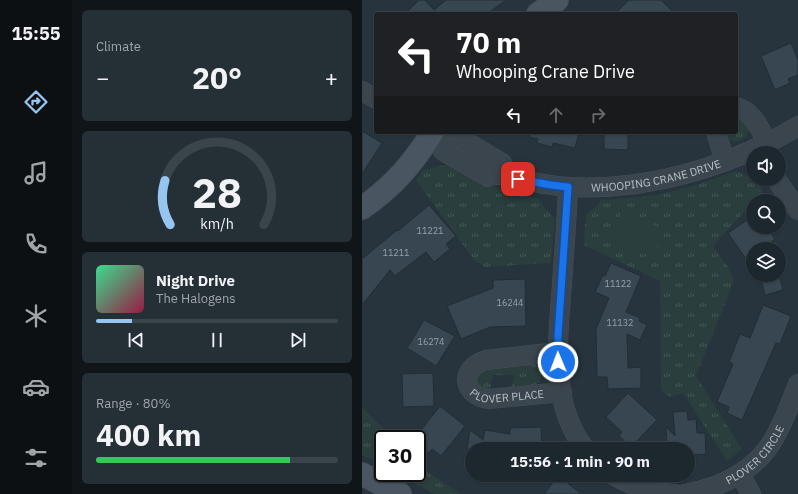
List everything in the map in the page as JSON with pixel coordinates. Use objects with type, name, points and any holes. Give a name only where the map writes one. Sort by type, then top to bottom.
[{"type":"street","points":[[541,12],[557,0]]},
{"type":"street","points":[[362,91],[374,98]]},
{"type":"street","points":[[738,108],[748,112],[753,118],[760,146]]},
{"type":"street","name":"WHOOPING CRANE DRIVE","points":[[764,146],[798,126]]},
{"type":"street","points":[[362,208],[380,195],[402,174],[413,162],[431,134]]},
{"type":"street","name":"WHOOPING CRANE DRIVE","points":[[454,134],[502,162],[506,174],[532,182],[568,187],[609,187],[645,182],[692,171],[746,153]]},
{"type":"street","points":[[717,134],[725,161]]},
{"type":"street","points":[[781,186],[798,210]]},
{"type":"street","points":[[568,187],[558,352],[562,392],[571,426],[581,442]]},
{"type":"street","name":"PLOVER PLACE","points":[[558,352],[478,362],[469,372],[468,384],[470,390],[482,398],[562,392]]},
{"type":"street","name":"PLOVER CIRCLE","points":[[684,494],[707,490],[718,486],[740,474],[761,456],[776,436],[798,384]]},
{"type":"street","points":[[362,474],[400,494]]},
{"type":"street","points":[[740,474],[751,494]]},
{"type":"street","points":[[627,482],[653,492],[676,494]]},
{"type":"green space","points":[[738,116],[750,127],[750,130],[745,137],[740,140],[734,142],[730,140],[726,134],[738,134]]},
{"type":"green space","points":[[450,164],[494,187],[516,194],[537,198],[555,219],[551,263],[485,267],[474,260],[416,180],[423,170]]},
{"type":"green space","points":[[736,171],[746,175],[746,186],[760,186],[763,191],[760,194],[746,194],[746,210],[713,246],[729,268],[734,281],[696,376],[742,449],[727,461],[683,393],[670,397],[661,390],[660,281],[584,245],[586,214],[597,206],[601,200],[641,197],[665,193]]},
{"type":"green space","points":[[621,212],[664,229],[656,250],[653,253],[641,254],[629,252],[619,246],[615,241],[613,236]]},
{"type":"green space","points":[[530,363],[538,366],[541,373],[541,379],[539,382],[529,387],[511,389],[514,375],[493,375],[490,390],[486,390],[475,382],[477,372],[481,369]]},
{"type":"green space","points":[[362,407],[385,430],[374,430],[374,461],[362,455]]},
{"type":"green space","points":[[426,469],[433,476],[462,494],[434,494],[413,482],[426,482]]},
{"type":"building","points":[[419,0],[425,0],[434,10],[446,0],[506,0],[490,12],[407,12]]},
{"type":"building","points":[[629,0],[661,0],[673,12],[617,12]]},
{"type":"building","points":[[791,43],[798,60],[798,75],[788,79],[790,83],[775,90],[761,56]]},
{"type":"building","points":[[362,131],[382,143],[362,174]]},
{"type":"building","points":[[530,134],[578,134],[575,148],[553,143],[552,147],[537,143],[538,139],[529,137]]},
{"type":"building","points":[[604,134],[628,134],[628,150],[604,149]]},
{"type":"building","points":[[429,205],[456,236],[446,244],[450,249],[434,262],[426,252],[395,276],[390,270],[362,305],[362,259]]},
{"type":"building","points":[[746,221],[746,234],[771,234],[775,239],[771,242],[746,242],[746,259],[728,233]]},
{"type":"building","points":[[611,263],[641,276],[626,312],[640,318],[639,321],[647,325],[640,340],[627,334],[628,368],[641,367],[641,388],[608,389],[607,377],[597,377],[596,329],[609,298],[595,292],[603,275],[605,276]]},
{"type":"building","points":[[525,279],[526,326],[490,327],[461,339],[447,306],[493,288],[493,280]]},
{"type":"building","points":[[762,282],[781,282],[783,290],[765,295]]},
{"type":"building","points":[[763,305],[791,316],[780,344],[776,343],[742,420],[727,413],[729,407],[717,402],[733,364],[729,362],[740,334],[750,338]]},
{"type":"building","points":[[424,320],[455,336],[436,366],[407,348]]},
{"type":"building","points":[[433,373],[434,406],[403,407],[402,374]]},
{"type":"building","points":[[628,393],[657,420],[636,442],[626,442],[619,436],[622,432],[606,417]]},
{"type":"building","points":[[440,406],[465,426],[441,456],[432,449],[429,453],[426,451],[426,430],[421,430]]},
{"type":"building","points":[[687,411],[688,420],[696,419],[697,433],[705,433],[706,454],[695,455],[695,442],[667,442],[666,427],[675,436],[673,412]]},
{"type":"building","points":[[541,427],[542,442],[468,442],[470,430],[483,440],[485,430],[510,434],[510,428]]},
{"type":"building","points":[[553,482],[566,482],[582,494],[544,494]]},
{"type":"route","points":[[518,179],[568,187],[558,336],[558,362]]}]
